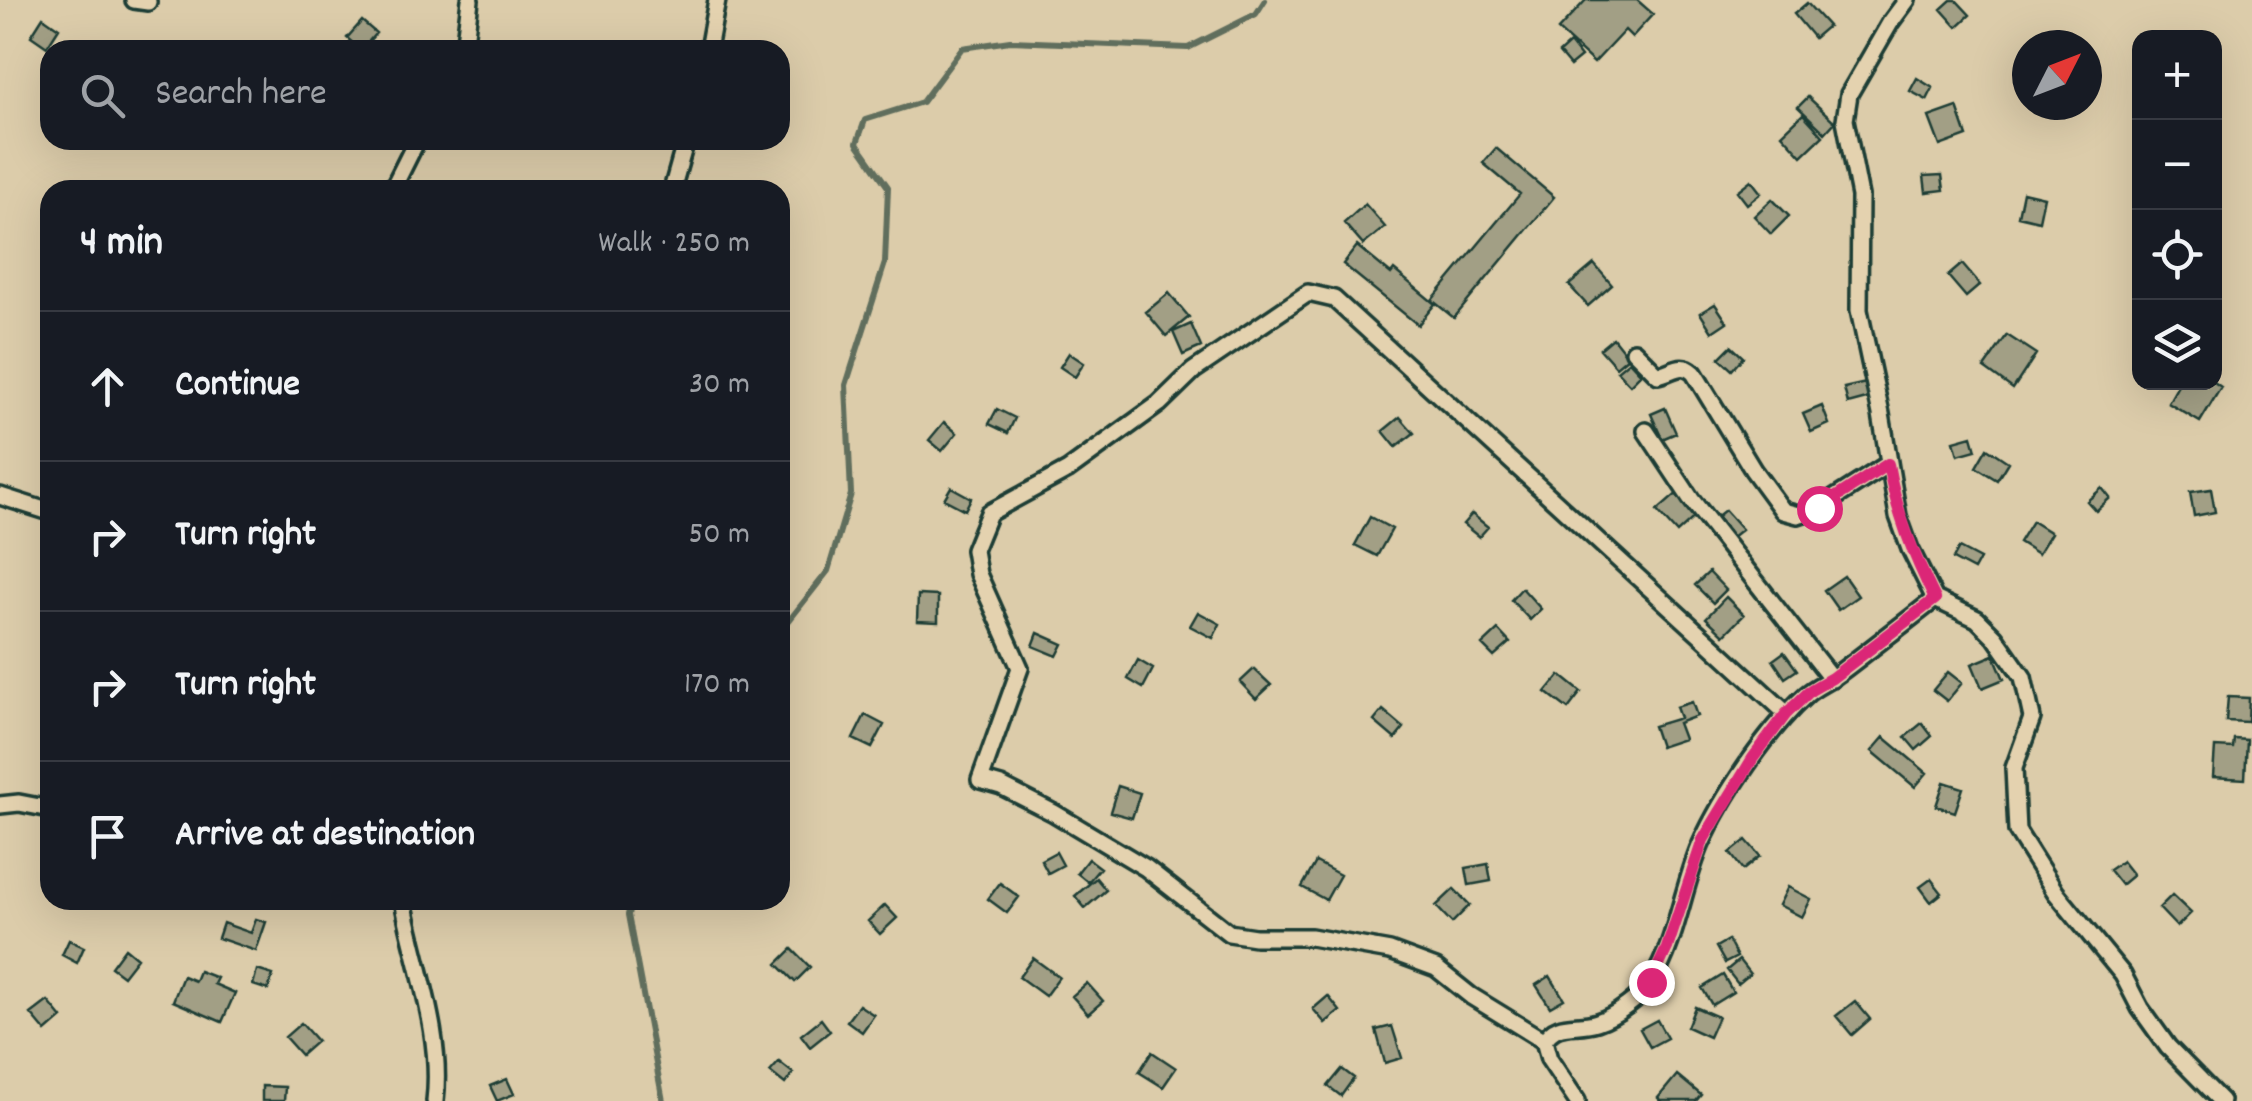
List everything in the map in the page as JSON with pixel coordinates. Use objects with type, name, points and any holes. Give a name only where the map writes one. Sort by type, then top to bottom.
[{"type":"street","points":[[465,40],[470,0]]},
{"type":"street","points":[[710,40],[717,0]]},
{"type":"street","points":[[1908,0],[1890,23],[1849,94],[1845,120],[1860,196],[1859,310],[1898,516],[1935,599],[1978,620],[2024,677],[2032,718],[2014,768],[2018,831],[2056,893],[2124,975],[2140,1008],[2168,1047],[2220,1101]]},
{"type":"street","points":[[397,180],[411,150]]},
{"type":"street","points":[[675,180],[683,150]]},
{"type":"street","points":[[1578,1101],[1549,1058],[1544,1041],[1472,996],[1436,968],[1390,951],[1311,938],[1255,937],[1229,932],[1146,868],[1054,813],[1001,786],[980,780],[1020,668],[978,574],[974,550],[989,513],[1068,470],[1159,404],[1193,371],[1308,293],[1334,299],[1786,714]]},
{"type":"street","points":[[1634,351],[1658,376],[1677,367],[1688,367],[1694,373],[1752,470],[1784,512],[1806,514],[1888,464]]},
{"type":"street","points":[[1646,431],[1690,498],[1832,678]]},
{"type":"street","points":[[0,496],[40,509]]},
{"type":"street","points":[[1544,1041],[1550,1030],[1597,1022],[1627,1006],[1651,982],[1667,948],[1703,840],[1753,758],[1786,714],[1811,690],[1935,599]]},
{"type":"street","points":[[0,805],[40,807]]},
{"type":"street","points":[[405,910],[429,1014],[438,1080],[435,1101]]},
{"type":"building","points":[[1586,0],[1637,0],[1653,14],[1632,37],[1625,30],[1594,63],[1558,30]]},
{"type":"building","points":[[1956,0],[1970,15],[1957,27],[1941,9]]},
{"type":"building","points":[[1807,3],[1828,26],[1814,38],[1794,14]]},
{"type":"building","points":[[43,17],[59,28],[51,40],[40,42],[31,36]]},
{"type":"building","points":[[362,21],[376,33],[370,40],[347,38]]},
{"type":"building","points":[[1570,43],[1581,57],[1570,66],[1559,53]]},
{"type":"building","points":[[1917,78],[1933,88],[1927,100],[1910,91]]},
{"type":"building","points":[[1808,97],[1835,122],[1825,133],[1798,107]]},
{"type":"building","points":[[1957,107],[1967,136],[1940,146],[1929,117]]},
{"type":"building","points":[[1803,114],[1823,136],[1802,156],[1782,134]]},
{"type":"building","points":[[1496,148],[1554,197],[1454,318],[1432,300],[1520,194],[1483,163]]},
{"type":"building","points":[[1942,175],[1944,190],[1926,192],[1924,176]]},
{"type":"building","points":[[1751,180],[1761,193],[1747,204],[1737,191]]},
{"type":"building","points":[[2023,192],[2044,197],[2039,221],[2018,216]]},
{"type":"building","points":[[1772,199],[1789,216],[1771,234],[1754,216]]},
{"type":"building","points":[[1365,204],[1385,227],[1363,245],[1344,223]]},
{"type":"building","points":[[1357,246],[1435,304],[1418,325],[1343,264]]},
{"type":"building","points":[[1594,264],[1612,285],[1588,306],[1569,285]]},
{"type":"building","points":[[1962,264],[1980,285],[1966,297],[1948,276]]},
{"type":"building","points":[[1169,293],[1189,317],[1166,336],[1146,312]]},
{"type":"building","points":[[1715,304],[1727,322],[1712,332],[1700,313]]},
{"type":"building","points":[[1191,324],[1201,347],[1183,355],[1173,332]]},
{"type":"building","points":[[2007,335],[2036,354],[2013,389],[1984,368]]},
{"type":"building","points":[[1613,338],[1628,357],[1616,367],[1600,349]]},
{"type":"building","points":[[1731,346],[1743,357],[1732,370],[1719,358]]},
{"type":"building","points":[[1069,353],[1084,363],[1075,377],[1060,367]]},
{"type":"building","points":[[1629,361],[1641,374],[1630,385],[1617,371]]},
{"type":"building","points":[[1866,383],[1870,398],[1848,404],[1844,388]]},
{"type":"building","points":[[2175,390],[2219,390],[2200,422],[2168,403]]},
{"type":"building","points":[[1822,406],[1829,424],[1811,432],[1803,414]]},
{"type":"building","points":[[1665,408],[1676,433],[1662,439],[1651,414]]},
{"type":"building","points":[[997,409],[1015,418],[1008,433],[989,424]]},
{"type":"building","points":[[1400,417],[1414,433],[1396,447],[1383,431]]},
{"type":"building","points":[[944,422],[957,433],[942,451],[929,440]]},
{"type":"building","points":[[1972,436],[1976,450],[1958,455],[1954,441]]},
{"type":"building","points":[[1987,448],[2008,462],[1997,480],[1976,467]]},
{"type":"building","points":[[951,487],[971,498],[965,510],[944,499]]},
{"type":"building","points":[[2102,488],[2110,498],[2096,511],[2087,501]]},
{"type":"building","points":[[2211,489],[2215,512],[2194,516],[2190,492]]},
{"type":"building","points":[[1680,491],[1699,513],[1677,533],[1657,511]]},
{"type":"building","points":[[1725,510],[1742,529],[1731,538],[1715,518]]},
{"type":"building","points":[[1472,514],[1488,527],[1479,537],[1463,524]]},
{"type":"building","points":[[1370,517],[1392,529],[1377,556],[1355,545]]},
{"type":"building","points":[[2032,521],[2051,533],[2038,554],[2019,542]]},
{"type":"building","points":[[1959,548],[1980,559],[1974,570],[1953,559]]},
{"type":"building","points":[[1709,572],[1726,590],[1713,603],[1695,585]]},
{"type":"building","points":[[1844,576],[1858,596],[1838,610],[1824,590]]},
{"type":"building","points":[[1522,588],[1541,609],[1530,620],[1511,600]]},
{"type":"building","points":[[918,595],[938,596],[938,622],[917,621]]},
{"type":"building","points":[[1726,597],[1744,615],[1724,635],[1706,618]]},
{"type":"building","points":[[1198,612],[1220,624],[1213,638],[1190,626]]},
{"type":"building","points":[[1498,630],[1510,643],[1494,657],[1482,645]]},
{"type":"building","points":[[1038,633],[1063,644],[1057,656],[1033,646]]},
{"type":"building","points":[[1784,652],[1797,670],[1785,678],[1773,660]]},
{"type":"building","points":[[1994,655],[2004,679],[1982,688],[1972,664]]},
{"type":"building","points":[[1138,660],[1153,669],[1143,688],[1128,679]]},
{"type":"building","points":[[1254,669],[1271,685],[1256,699],[1240,682]]},
{"type":"building","points":[[1948,672],[1962,683],[1947,701],[1933,690]]},
{"type":"building","points":[[1560,675],[1581,692],[1568,709],[1546,692]]},
{"type":"building","points":[[2228,697],[2249,698],[2248,722],[2226,721]]},
{"type":"building","points":[[1692,702],[1697,716],[1678,723],[1684,739],[1660,747],[1653,726],[1680,718],[1676,707]]},
{"type":"building","points":[[1383,710],[1404,728],[1395,739],[1374,721]]},
{"type":"building","points":[[865,715],[884,725],[872,748],[853,739]]},
{"type":"building","points":[[1922,723],[1932,736],[1916,750],[1905,737]]},
{"type":"building","points":[[1884,737],[1927,773],[1915,787],[1872,751]]},
{"type":"building","points":[[2234,739],[2247,740],[2245,779],[2213,777],[2215,747],[2233,748]]},
{"type":"building","points":[[1944,782],[1963,788],[1955,812],[1936,806]]},
{"type":"building","points":[[1118,786],[1140,793],[1132,818],[1110,812]]},
{"type":"building","points":[[1746,840],[1760,856],[1743,870],[1730,853]]},
{"type":"building","points":[[1056,852],[1063,865],[1048,873],[1041,860]]},
{"type":"building","points":[[1088,859],[1100,868],[1088,882],[1077,873]]},
{"type":"building","points":[[2122,861],[2133,875],[2121,885],[2109,870]]},
{"type":"building","points":[[1316,862],[1340,875],[1326,900],[1302,887]]},
{"type":"building","points":[[1488,864],[1491,881],[1469,885],[1466,868]]},
{"type":"building","points":[[1096,878],[1106,890],[1085,908],[1075,896]]},
{"type":"building","points":[[1931,879],[1942,893],[1931,902],[1920,887]]},
{"type":"building","points":[[1000,883],[1019,897],[1007,913],[988,899]]},
{"type":"building","points":[[1788,887],[1811,899],[1802,917],[1779,905]]},
{"type":"building","points":[[1454,889],[1470,905],[1452,923],[1436,906]]},
{"type":"building","points":[[2172,895],[2191,913],[2177,927],[2159,908]]},
{"type":"building","points":[[885,905],[897,918],[880,934],[868,921]]},
{"type":"building","points":[[256,919],[266,922],[256,951],[218,938],[223,923],[251,933]]},
{"type":"building","points":[[69,940],[84,947],[77,963],[62,955]]},
{"type":"building","points":[[1728,940],[1737,957],[1725,963],[1716,947]]},
{"type":"building","points":[[125,948],[137,958],[123,976],[111,967]]},
{"type":"building","points":[[792,949],[810,967],[795,982],[777,964]]},
{"type":"building","points":[[1033,958],[1059,977],[1045,996],[1019,977]]},
{"type":"building","points":[[1739,960],[1750,974],[1738,984],[1727,970]]},
{"type":"building","points":[[257,970],[273,975],[268,990],[253,985]]},
{"type":"building","points":[[199,971],[217,978],[214,984],[235,993],[222,1022],[173,1001],[183,976],[195,981]]},
{"type":"building","points":[[1723,975],[1733,992],[1712,1005],[1702,988]]},
{"type":"building","points":[[1550,976],[1564,999],[1550,1007],[1536,985]]},
{"type":"building","points":[[1087,983],[1103,1001],[1088,1014],[1072,996]]},
{"type":"building","points":[[1328,996],[1340,1011],[1325,1023],[1313,1009]]},
{"type":"building","points":[[48,1001],[62,1018],[46,1032],[31,1014]]},
{"type":"building","points":[[1855,1001],[1870,1019],[1852,1035],[1836,1016]]},
{"type":"building","points":[[859,1005],[874,1015],[862,1032],[847,1021]]},
{"type":"building","points":[[1695,1007],[1718,1017],[1709,1037],[1687,1027]]},
{"type":"building","points":[[821,1019],[830,1031],[810,1047],[801,1035]]},
{"type":"building","points":[[1657,1020],[1667,1038],[1650,1047],[1640,1029]]},
{"type":"building","points":[[301,1023],[317,1041],[301,1055],[285,1037]]},
{"type":"building","points":[[1392,1026],[1402,1058],[1385,1063],[1376,1030]]},
{"type":"building","points":[[1152,1052],[1176,1068],[1163,1087],[1139,1072]]},
{"type":"building","points":[[779,1062],[793,1073],[785,1084],[770,1072]]},
{"type":"building","points":[[1342,1069],[1354,1078],[1341,1096],[1328,1086]]},
{"type":"building","points":[[1677,1075],[1701,1095],[1696,1101],[1658,1098]]},
{"type":"building","points":[[507,1079],[514,1094],[497,1101],[490,1086]]},
{"type":"building","points":[[262,1086],[285,1087],[284,1101],[262,1101]]},
{"type":"waterway","points":[[790,619],[828,571],[851,494],[846,385],[885,263],[888,187],[857,143],[865,120],[922,102],[962,48],[1010,41],[1188,48],[1256,14],[1265,0]]},
{"type":"waterway","points":[[629,910],[663,1101]]},
{"type":"route","points":[[1651,982],[1667,948],[1703,840],[1753,758],[1786,714],[1811,690],[1935,599],[1898,516],[1888,464],[1819,508]]}]
